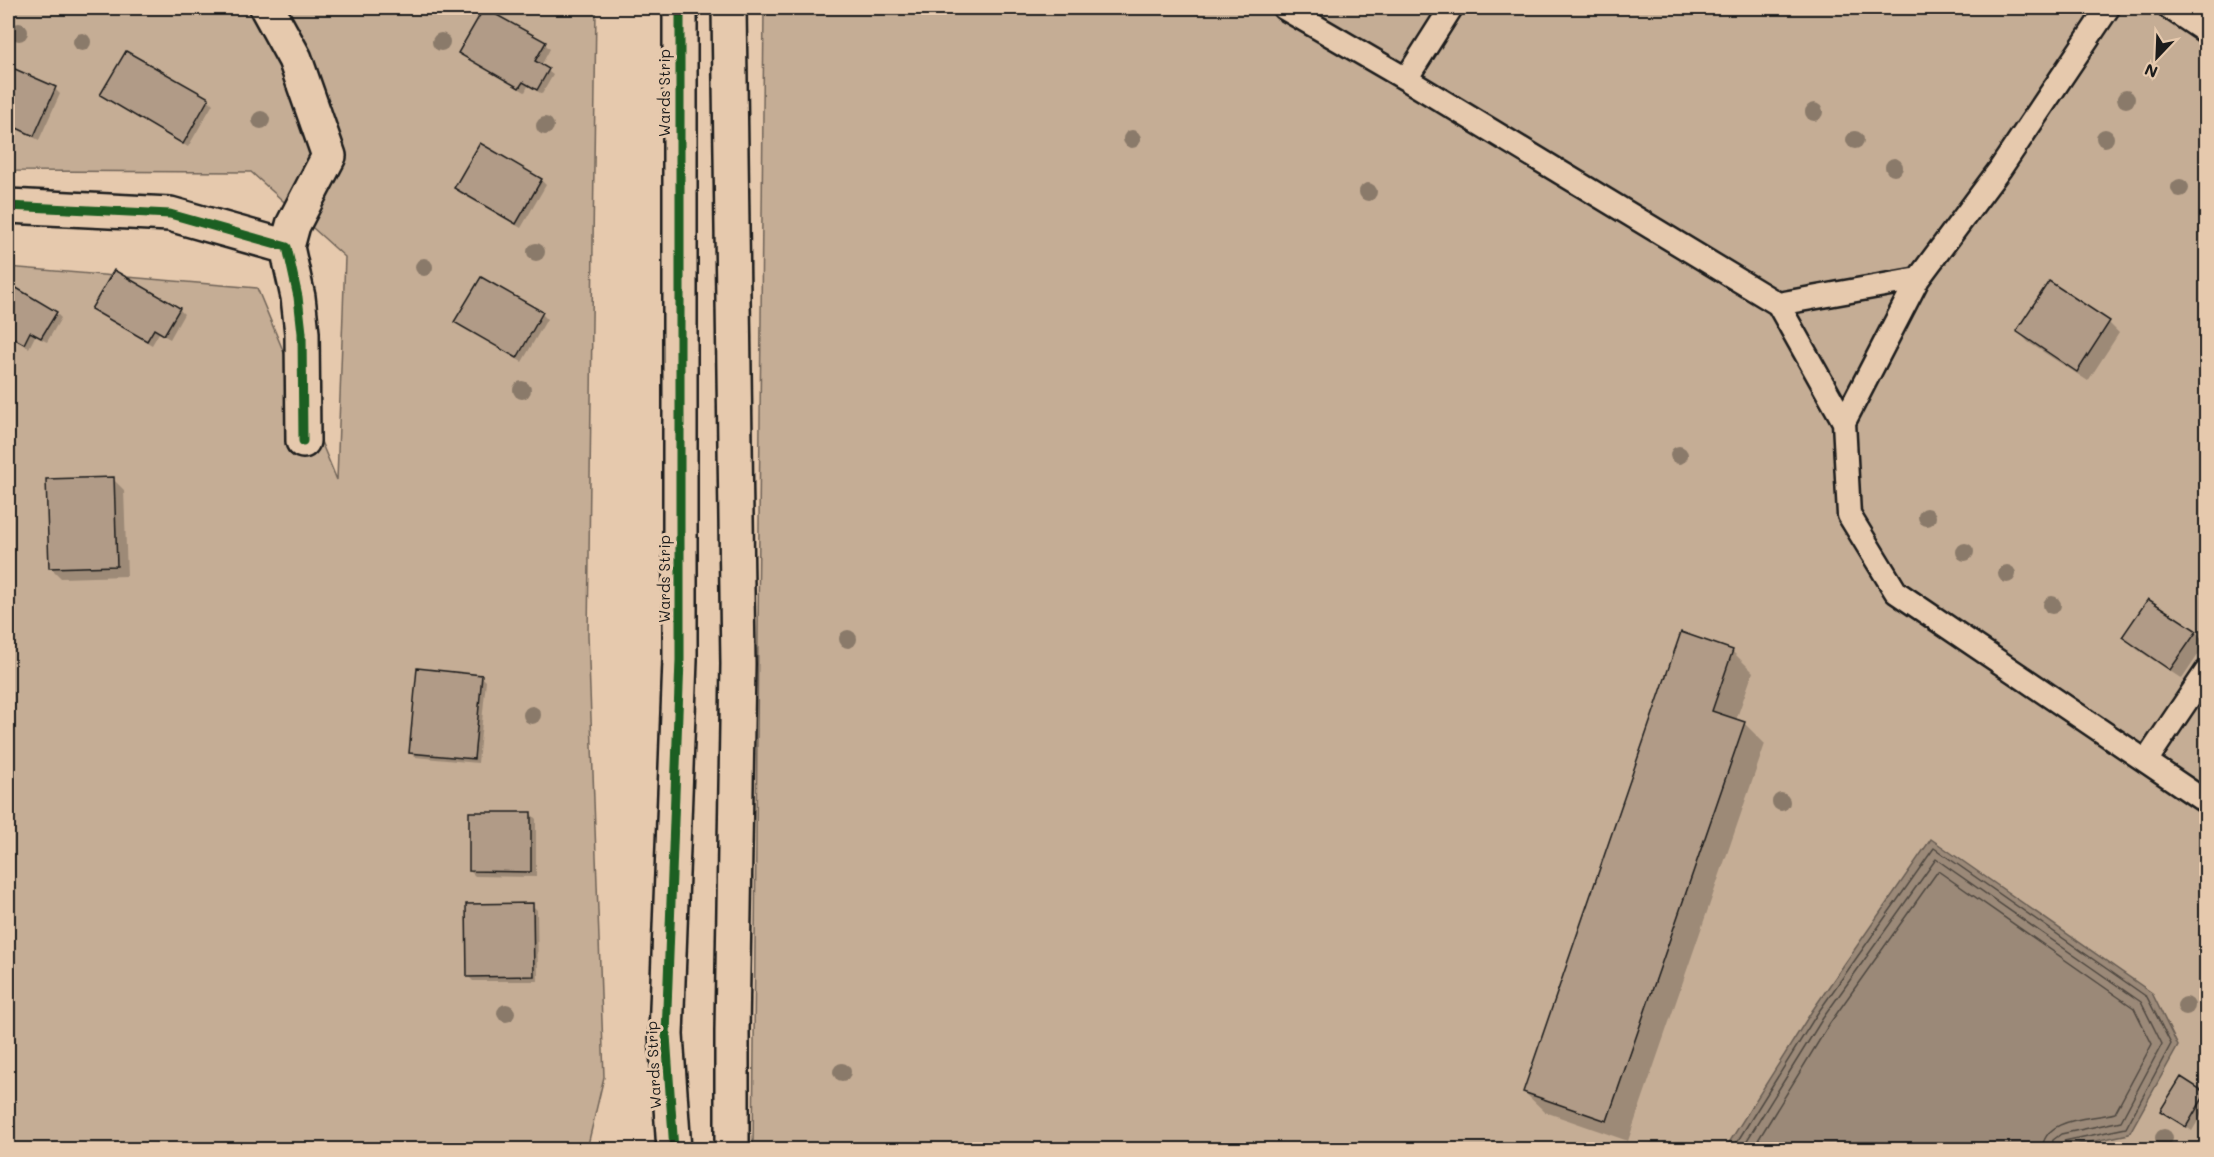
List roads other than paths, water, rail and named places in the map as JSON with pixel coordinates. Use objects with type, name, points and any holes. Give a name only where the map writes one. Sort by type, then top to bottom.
[{"type":"street","points":[[267,8],[295,58],[330,156],[293,225],[287,247],[298,297],[301,324],[303,441]]},
{"type":"street","name":"Wards Strip","points":[[674,1149],[666,1035],[680,660],[680,8]]},
{"type":"street","points":[[729,8],[738,664],[732,1149]]},
{"type":"street","points":[[8,206],[170,214],[287,247]]},
{"type":"lane","points":[[1284,8],[1406,79],[1778,304],[1844,422],[1849,515],[1896,592],[2206,802]]},
{"type":"lane","points":[[1406,79],[1451,8]]},
{"type":"lane","points":[[1844,422],[1917,279],[2000,169],[2108,8]]},
{"type":"lane","points":[[2170,8],[2206,32]]},
{"type":"lane","points":[[1778,304],[1917,279]]},
{"type":"lane","points":[[2146,761],[2206,672]]},
{"type":"water","points":[[1931,839],[2152,993],[2178,1046],[2129,1134],[2052,1150],[1725,1149],[1812,1011]]}]
